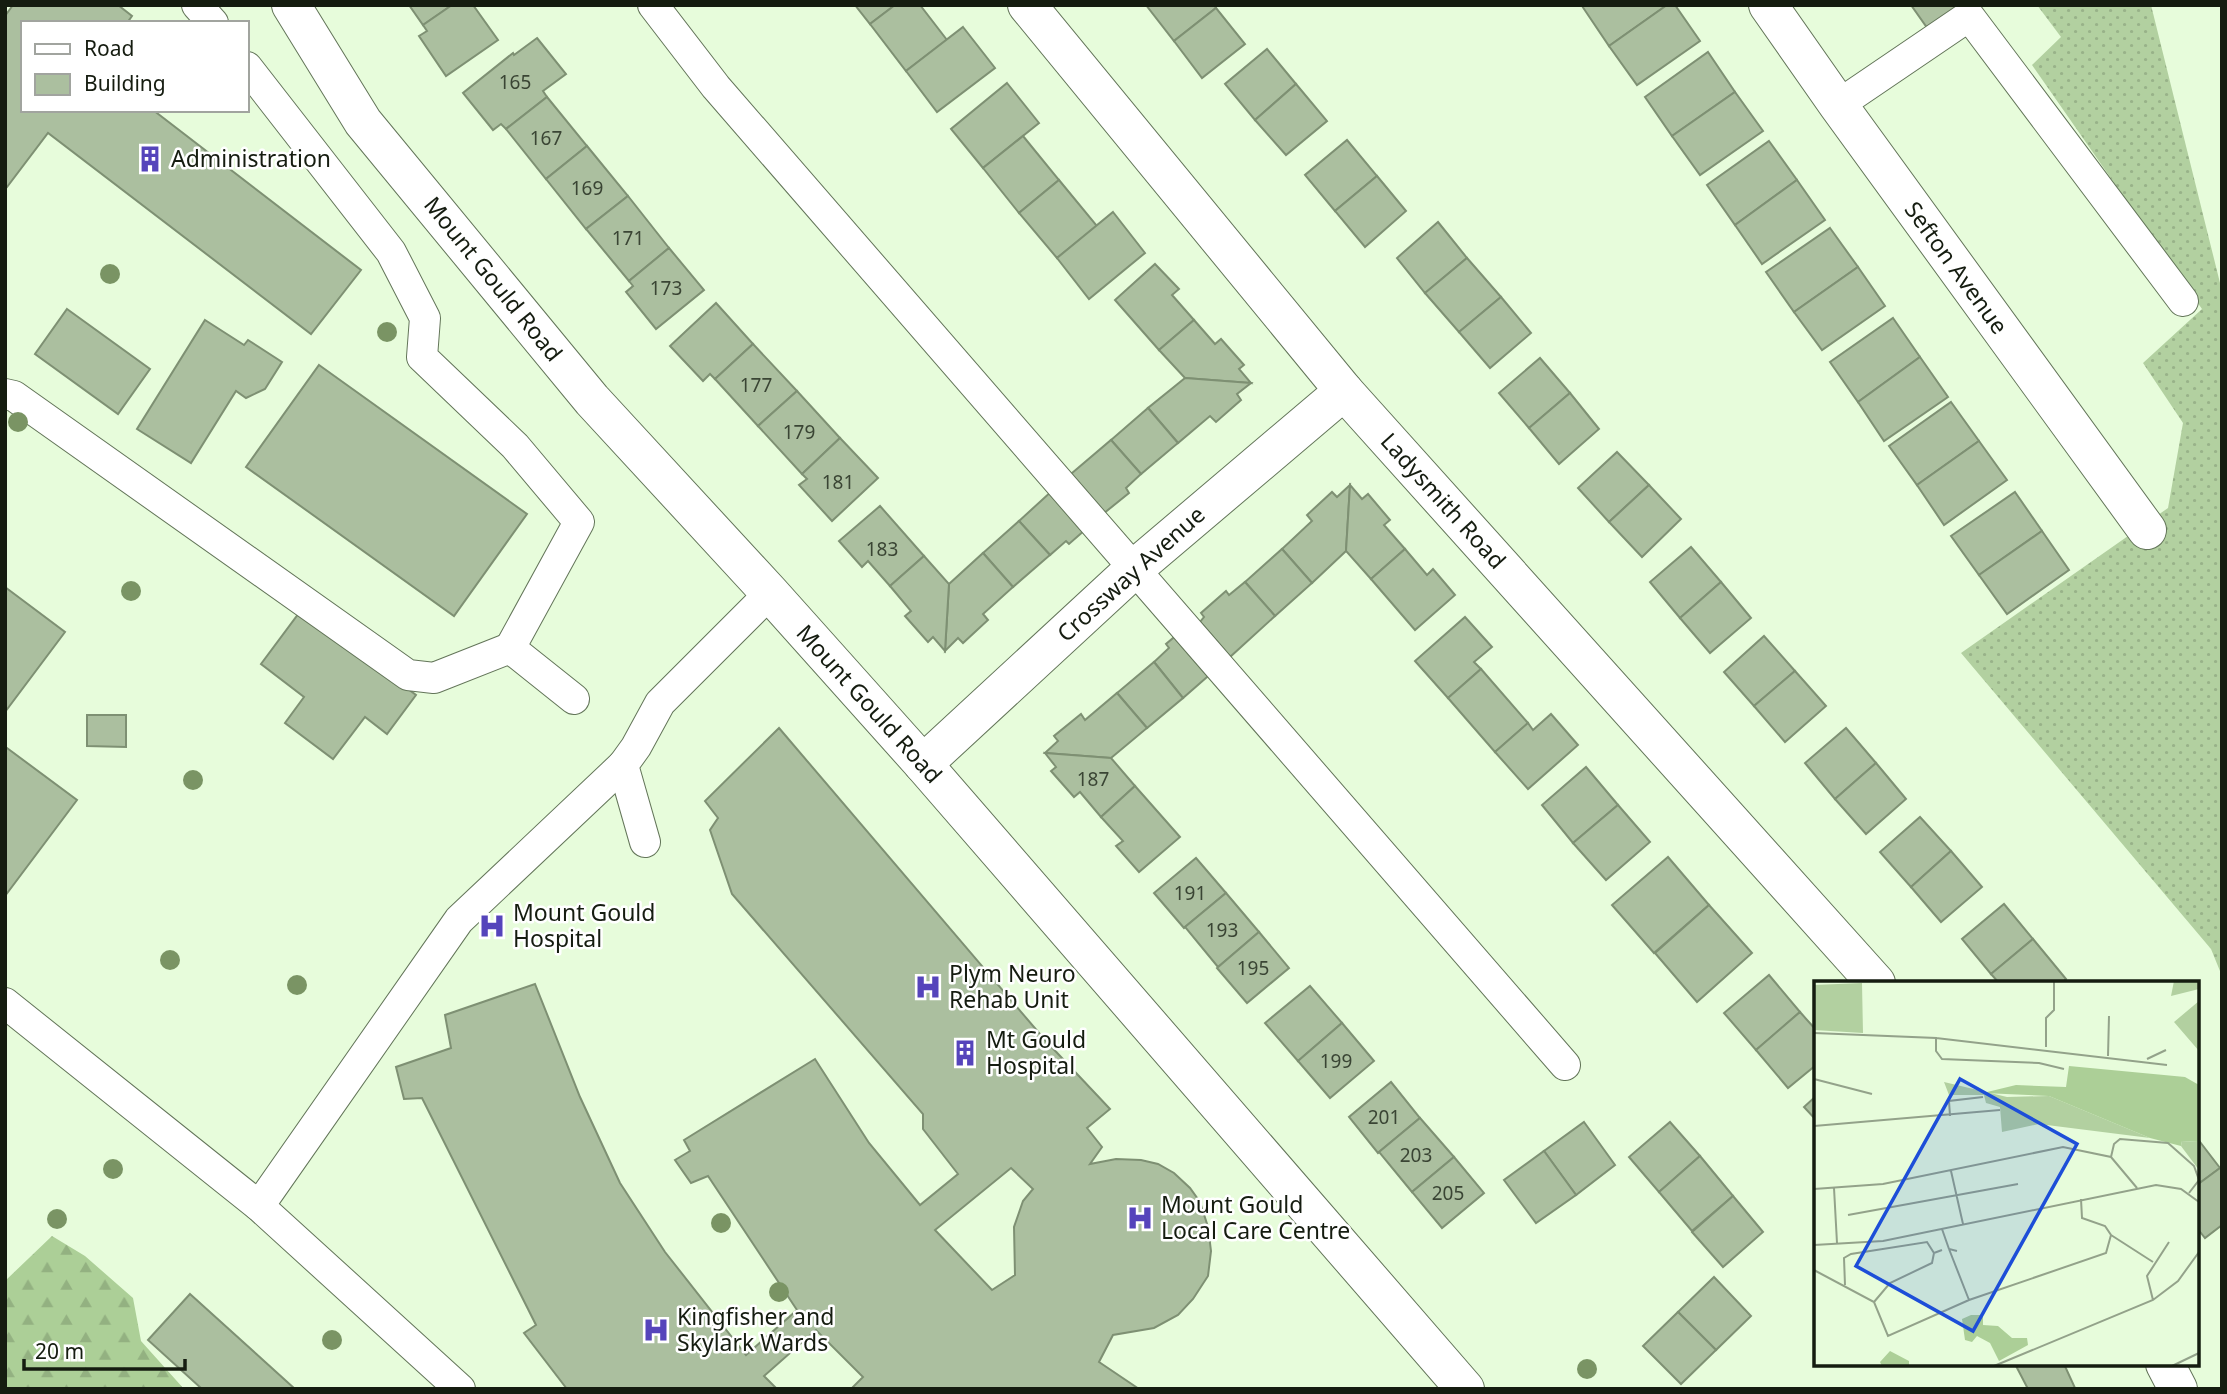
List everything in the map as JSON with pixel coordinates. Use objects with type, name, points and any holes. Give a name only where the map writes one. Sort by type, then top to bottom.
[{"type":"street","name":"Mount Gould Road","points":[[291,5],[363,122],[592,400],[923,764],[1465,1389]]},
{"type":"street","name":"Ladysmith Road","points":[[1027,5],[1344,391],[1874,981]]},
{"type":"street","name":"Sefton Avenue","points":[[1768,5],[2147,530]]},
{"type":"street","name":"Crossway Avenue","points":[[923,764],[1134,569],[1344,391]]},
{"type":"street","points":[[2166,1366],[2178,1389]]},
{"type":"lane","points":[[197,5],[211,21]]},
{"type":"lane","points":[[653,5],[716,87],[1565,1065]]},
{"type":"lane","points":[[1838,104],[1969,16],[2183,301]]},
{"type":"lane","points":[[5,394],[14,396],[408,675],[434,678],[510,648],[579,522],[514,446],[422,357],[425,318],[391,252],[248,67]]},
{"type":"lane","points":[[259,1206],[459,920],[623,765],[660,703],[770,593]]},
{"type":"lane","points":[[510,648],[574,699]]},
{"type":"lane","points":[[623,765],[645,842]]},
{"type":"lane","points":[[5,1003],[259,1206],[460,1389]]},
{"type":"green space","points":[[2037,5],[2151,5],[2222,291],[2222,976],[2211,949],[1961,653],[2168,508],[2183,423],[2143,363],[2202,309],[2032,65],[2061,37]]},
{"type":"green space","points":[[52,1236],[85,1256],[133,1298],[141,1341],[184,1389],[5,1389],[5,1281]]},
{"type":"building","name":"Administration","points":[[13,5],[118,5],[132,16],[128,21],[21,21],[21,112],[156,112],[361,270],[311,334],[48,133],[7,187],[5,186],[5,16]]},
{"type":"building","points":[[409,5],[452,5],[423,25]]},
{"type":"building","points":[[452,5],[473,5],[498,40],[446,76],[419,36],[427,31],[423,25]]},
{"type":"building","points":[[855,5],[895,5],[870,24]]},
{"type":"building","points":[[895,5],[920,5],[947,40],[906,71],[870,24]]},
{"type":"building","points":[[1146,5],[1214,5],[1216,8],[1174,41]]},
{"type":"building","points":[[1667,5],[1609,46],[1582,6]]},
{"type":"building","points":[[1667,5],[1675,5],[1700,41],[1637,85],[1609,46]]},
{"type":"building","points":[[1911,5],[1962,5],[1928,29]]},
{"type":"building","points":[[1216,8],[1245,44],[1202,78],[1174,41]]},
{"type":"building","points":[[963,27],[995,68],[937,112],[906,71]]},
{"type":"building","points":[[537,38],[566,74],[543,91],[547,97],[506,129],[501,124],[493,130],[463,93],[513,53],[514,55]]},
{"type":"building","points":[[1267,49],[1296,84],[1255,120],[1225,84]]},
{"type":"building","points":[[1708,52],[1735,92],[1672,136],[1645,97]]},
{"type":"building","points":[[1007,83],[1039,123],[983,168],[951,129]]},
{"type":"building","points":[[1296,84],[1327,121],[1286,155],[1255,120]]},
{"type":"building","points":[[1735,92],[1763,131],[1700,175],[1672,136]]},
{"type":"building","points":[[547,97],[587,146],[546,179],[506,129]]},
{"type":"building","points":[[1023,136],[1059,180],[1019,213],[983,168]]},
{"type":"building","points":[[1347,140],[1377,176],[1335,211],[1305,175]]},
{"type":"building","points":[[1769,141],[1797,180],[1735,225],[1707,185]]},
{"type":"building","points":[[587,146],[628,196],[586,229],[546,179]]},
{"type":"building","points":[[1377,176],[1406,211],[1365,247],[1335,211]]},
{"type":"building","points":[[1059,180],[1097,226],[1057,258],[1019,213]]},
{"type":"building","points":[[1797,180],[1825,220],[1762,264],[1735,225]]},
{"type":"building","points":[[628,196],[669,248],[629,281],[586,229]]},
{"type":"building","points":[[1113,212],[1145,253],[1089,299],[1057,258]]},
{"type":"building","points":[[1438,222],[1467,258],[1425,293],[1397,258]]},
{"type":"building","points":[[1830,228],[1858,267],[1794,312],[1766,272]]},
{"type":"building","points":[[669,248],[704,290],[656,329],[626,292],[633,286],[629,281]]},
{"type":"building","points":[[1467,258],[1501,297],[1459,332],[1425,293]]},
{"type":"building","points":[[1155,264],[1179,289],[1172,295],[1194,320],[1159,350],[1115,300]]},
{"type":"building","points":[[1858,267],[1885,306],[1822,350],[1794,312]]},
{"type":"building","points":[[1501,297],[1531,333],[1490,368],[1459,332]]},
{"type":"building","points":[[716,303],[753,344],[715,379],[710,374],[703,381],[670,346]]},
{"type":"building","points":[[67,309],[150,369],[118,414],[35,354]]},
{"type":"building","points":[[1893,318],[1920,357],[1858,402],[1830,362]]},
{"type":"building","points":[[205,320],[244,345],[248,340],[282,362],[265,389],[246,398],[236,391],[191,463],[137,429]]},
{"type":"building","points":[[1194,320],[1215,344],[1221,339],[1244,365],[1239,369],[1251,383],[1185,378],[1159,350]]},
{"type":"building","points":[[753,344],[797,391],[758,426],[715,379]]},
{"type":"building","points":[[1920,357],[1948,397],[1884,441],[1858,402]]},
{"type":"building","points":[[1540,358],[1570,393],[1529,428],[1499,393]]},
{"type":"building","points":[[319,365],[527,514],[454,616],[246,467]]},
{"type":"building","points":[[1185,378],[1251,383],[1237,394],[1241,400],[1216,422],[1210,416],[1178,443],[1148,408]]},
{"type":"building","points":[[797,391],[840,438],[802,474],[758,426]]},
{"type":"building","points":[[1570,393],[1599,429],[1559,464],[1529,428]]},
{"type":"building","points":[[1951,402],[1979,441],[1917,485],[1889,446]]},
{"type":"building","points":[[1148,408],[1178,443],[1141,474],[1111,440]]},
{"type":"building","points":[[840,438],[878,478],[832,521],[799,485],[807,479],[802,474]]},
{"type":"building","points":[[1111,440],[1141,474],[1126,488],[1129,493],[1103,514],[1065,479]]},
{"type":"building","points":[[1979,441],[2007,480],[1944,525],[1917,485]]},
{"type":"building","points":[[1617,452],[1649,485],[1609,522],[1578,488]]},
{"type":"building","points":[[1065,479],[1094,522],[1069,544],[1066,541],[1050,555],[1019,521]]},
{"type":"building","points":[[1350,485],[1346,551],[1312,583],[1282,549],[1312,521],[1307,515],[1332,492],[1337,497]]},
{"type":"building","points":[[1350,485],[1362,499],[1368,494],[1390,520],[1384,525],[1405,549],[1371,579],[1346,551]]},
{"type":"building","points":[[1649,485],[1681,519],[1642,557],[1609,522]]},
{"type":"building","points":[[2015,492],[2042,531],[1979,575],[1951,536]]},
{"type":"building","points":[[880,506],[924,556],[890,586],[868,561],[862,567],[839,541]]},
{"type":"building","points":[[1019,521],[1050,555],[1013,587],[983,553]]},
{"type":"building","points":[[2042,531],[2069,570],[2007,614],[1979,575]]},
{"type":"building","points":[[1691,547],[1721,582],[1680,618],[1650,582]]},
{"type":"building","points":[[1282,549],[1312,583],[1275,616],[1245,582]]},
{"type":"building","points":[[1405,549],[1427,575],[1433,569],[1455,595],[1415,630],[1371,579]]},
{"type":"building","points":[[983,553],[1013,587],[983,614],[988,620],[963,643],[958,638],[945,651],[949,584]]},
{"type":"building","points":[[924,556],[949,584],[945,651],[933,637],[928,642],[905,616],[911,611],[890,586]]},
{"type":"building","points":[[1245,582],[1275,616],[1230,657],[1200,622],[1204,617],[1201,613],[1226,591],[1229,595]]},
{"type":"building","points":[[1721,582],[1751,618],[1710,653],[1680,618]]},
{"type":"building","points":[[5,587],[65,632],[5,712]]},
{"type":"building","points":[[302,609],[416,695],[387,734],[365,717],[333,759],[285,723],[304,697],[261,664]]},
{"type":"building","points":[[1465,617],[1492,647],[1474,662],[1481,669],[1448,698],[1415,661]]},
{"type":"building","points":[[1192,622],[1195,626],[1200,622],[1230,657],[1183,698],[1154,662],[1169,648],[1166,644]]},
{"type":"building","points":[[1764,636],[1795,671],[1754,706],[1724,672]]},
{"type":"building","points":[[1154,662],[1183,698],[1147,728],[1117,693]]},
{"type":"building","points":[[1481,669],[1528,723],[1495,752],[1448,698]]},
{"type":"building","points":[[1795,671],[1826,706],[1785,742],[1754,706]]},
{"type":"building","points":[[1117,693],[1147,728],[1111,758],[1045,753],[1058,741],[1054,736],[1081,714],[1085,720]]},
{"type":"building","points":[[1551,714],[1578,745],[1528,789],[1495,752],[1528,723],[1533,730]]},
{"type":"building","points":[[87,715],[126,715],[126,747],[87,746]]},
{"type":"building","name":"Mt Gould Hospital","points":[[779,728],[1045,1040],[1110,1109],[1087,1128],[1102,1147],[1090,1164],[1116,1159],[1158,1164],[1174,1173],[1190,1188],[1200,1202],[1208,1227],[1211,1251],[1208,1276],[1193,1299],[1178,1315],[1154,1328],[1113,1335],[1099,1362],[1139,1389],[851,1389],[863,1377],[816,1330],[764,1376],[777,1389],[567,1389],[524,1333],[536,1325],[422,1098],[404,1099],[396,1067],[451,1048],[445,1015],[535,984],[580,1097],[620,1183],[665,1252],[746,1355],[797,1310],[708,1176],[691,1183],[675,1160],[690,1151],[684,1140],[815,1059],[869,1143],[920,1205],[958,1174],[923,1129],[923,1114],[732,894],[710,830],[718,818],[705,801]],"holes":[[[1011,1168],[1033,1189],[1023,1201],[1014,1227],[1015,1275],[992,1290],[935,1230]]]},
{"type":"building","points":[[1846,728],[1876,763],[1835,799],[1805,763]]},
{"type":"building","points":[[7,748],[77,800],[5,896],[5,750]]},
{"type":"building","points":[[1045,753],[1111,758],[1135,786],[1101,817],[1080,792],[1074,797],[1051,771],[1056,767]]},
{"type":"building","points":[[1876,763],[1906,799],[1866,834],[1835,799]]},
{"type":"building","points":[[1586,767],[1618,805],[1573,843],[1542,805]]},
{"type":"building","points":[[1135,786],[1180,837],[1139,872],[1116,846],[1123,841],[1101,817]]},
{"type":"building","points":[[1618,805],[1650,842],[1606,880],[1573,843]]},
{"type":"building","points":[[1920,817],[1951,851],[1911,887],[1880,852]]},
{"type":"building","points":[[1951,851],[1982,887],[1941,922],[1911,887]]},
{"type":"building","points":[[1668,857],[1709,905],[1654,953],[1612,905]]},
{"type":"building","points":[[1196,858],[1226,893],[1184,928],[1154,893]]},
{"type":"building","points":[[1226,893],[1259,932],[1218,967],[1185,927]]},
{"type":"building","points":[[2004,904],[2033,939],[1991,974],[1962,939]]},
{"type":"building","points":[[1709,905],[1752,953],[1697,1002],[1655,953]]},
{"type":"building","points":[[1259,932],[1289,968],[1247,1003],[1217,968]]},
{"type":"building","points":[[2033,939],[2066,979],[1997,981],[1991,974]]},
{"type":"building","points":[[1769,975],[1800,1012],[1756,1050],[1724,1013]]},
{"type":"building","points":[[1310,986],[1342,1023],[1298,1061],[1265,1023]]},
{"type":"building","points":[[1800,1012],[1814,1028],[1814,1067],[1788,1088],[1756,1050]]},
{"type":"building","points":[[1342,1023],[1374,1061],[1330,1098],[1298,1061]]},
{"type":"building","points":[[1391,1082],[1420,1118],[1378,1153],[1349,1117]]},
{"type":"building","points":[[1814,1098],[1814,1118],[1804,1107]]},
{"type":"building","points":[[1420,1118],[1454,1157],[1412,1192],[1379,1152]]},
{"type":"building","points":[[1584,1122],[1615,1165],[1576,1195],[1544,1151]]},
{"type":"building","points":[[1670,1122],[1700,1156],[1659,1192],[1629,1157]]},
{"type":"building","points":[[2199,1141],[2220,1168],[2199,1184]]},
{"type":"building","points":[[1544,1151],[1576,1195],[1536,1223],[1504,1180]]},
{"type":"building","points":[[1700,1156],[1733,1196],[1692,1231],[1659,1192]]},
{"type":"building","points":[[1454,1157],[1484,1193],[1442,1228],[1412,1192]]},
{"type":"building","points":[[2220,1168],[2222,1170],[2222,1225],[2205,1238],[2199,1230],[2199,1184]]},
{"type":"building","points":[[1733,1196],[1763,1232],[1723,1267],[1692,1232]]},
{"type":"building","points":[[1714,1277],[1751,1316],[1716,1350],[1678,1312]]},
{"type":"building","points":[[190,1294],[295,1389],[202,1389],[148,1340]]},
{"type":"building","points":[[1678,1312],[1716,1350],[1681,1384],[1643,1346]]},
{"type":"building","points":[[2016,1366],[2065,1366],[2075,1388],[2028,1389]]},
{"type":"place","name":"Administration","points":[[150,159]]},
{"type":"place","name":"Mount Gould Hospital","points":[[492,926]]},
{"type":"place","name":"Plym Neuro Rehab Unit","points":[[928,987]]},
{"type":"place","name":"Mt Gould Hospital","points":[[965,1053]]},
{"type":"place","name":"Mount Gould Local Care Centre","points":[[1140,1218]]},
{"type":"place","name":"Kingfisher and Skylark Wards","points":[[656,1330]]}]
